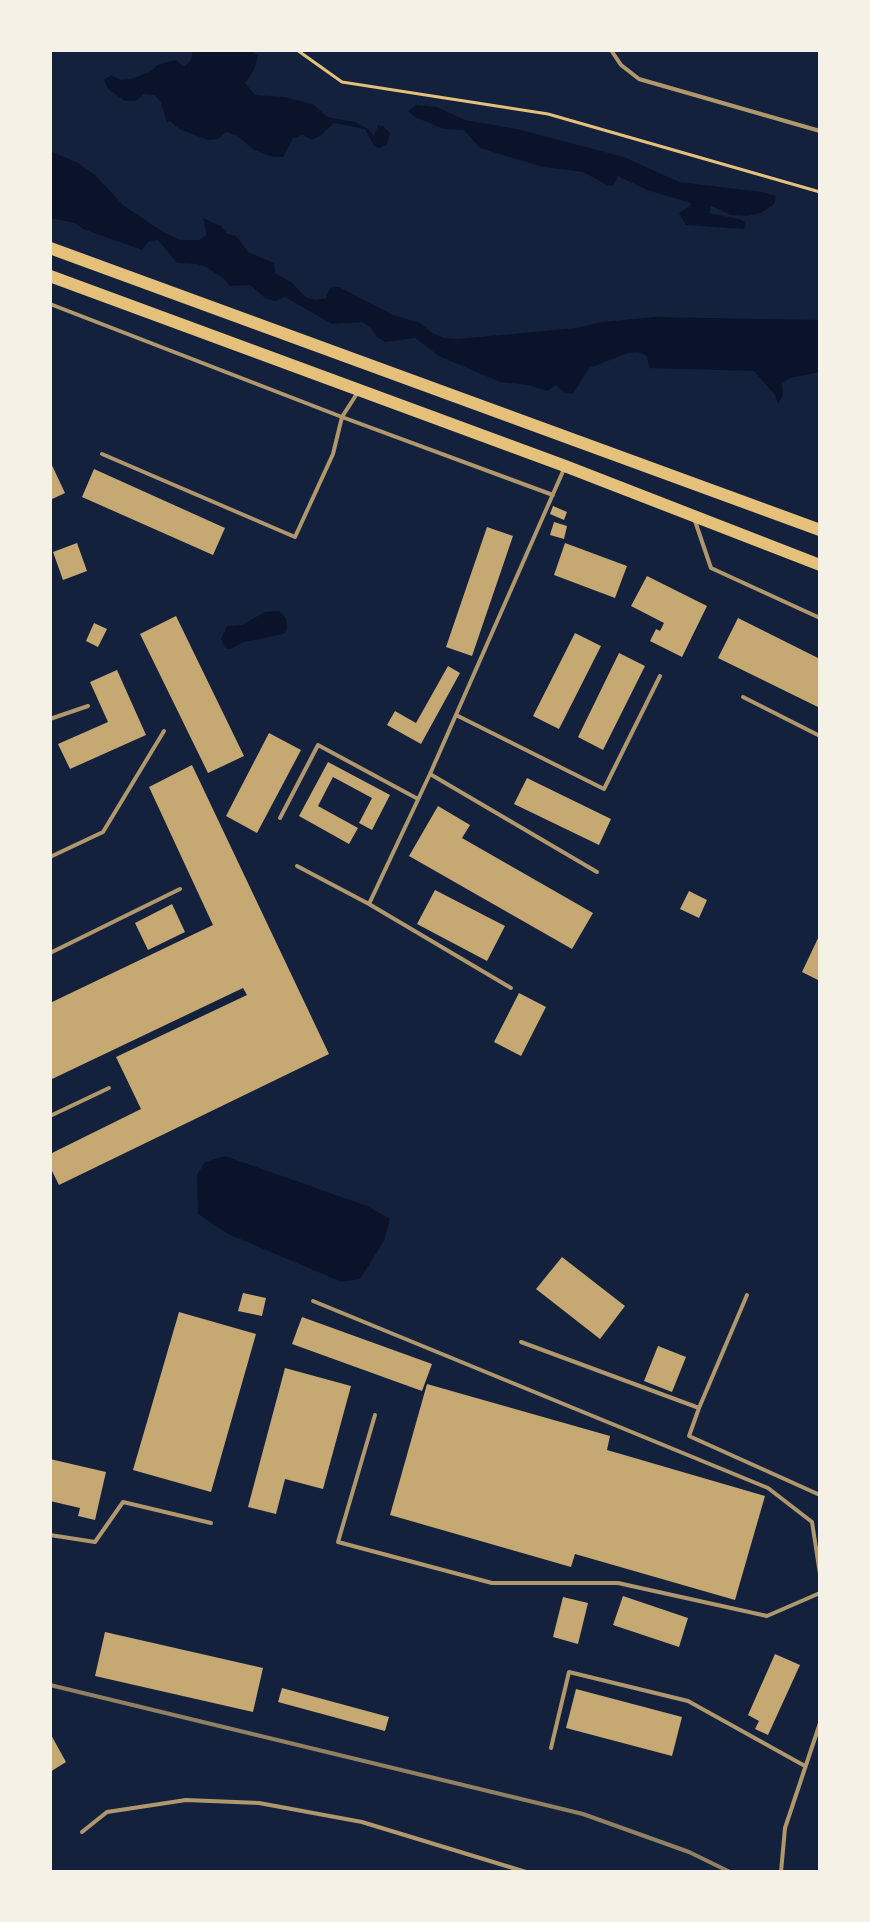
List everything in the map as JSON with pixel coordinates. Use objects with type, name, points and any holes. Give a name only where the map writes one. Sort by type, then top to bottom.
[{"type":"highway","points":[[50,248],[820,530]]},
{"type":"highway","points":[[50,276],[565,466],[820,565]]},
{"type":"lane","points":[[611,50],[621,65],[639,79],[820,131]]},
{"type":"lane","points":[[50,291],[50,304],[553,495]]},
{"type":"lane","points":[[102,454],[295,537],[333,454],[342,417],[360,390]]},
{"type":"lane","points":[[369,904],[430,774],[565,466]]},
{"type":"lane","points":[[693,516],[711,568],[820,618]]},
{"type":"lane","points":[[456,715],[604,789],[660,676]]},
{"type":"lane","points":[[743,697],[820,736]]},
{"type":"lane","points":[[50,719],[88,706]]},
{"type":"lane","points":[[50,857],[103,832],[164,731]]},
{"type":"lane","points":[[280,818],[318,745],[418,799]]},
{"type":"lane","points":[[430,774],[597,872]]},
{"type":"lane","points":[[297,866],[369,904],[511,988]]},
{"type":"lane","points":[[50,953],[180,889]]},
{"type":"lane","points":[[50,1116],[109,1088]]},
{"type":"lane","points":[[747,1295],[689,1436],[820,1495]]},
{"type":"lane","points":[[313,1301],[768,1488],[812,1522],[820,1574]]},
{"type":"lane","points":[[521,1342],[699,1408]]},
{"type":"lane","points":[[375,1415],[338,1542],[492,1583],[618,1583],[767,1616],[820,1593]]},
{"type":"lane","points":[[50,1535],[95,1542],[123,1502],[211,1523]]},
{"type":"lane","points":[[551,1748],[569,1672],[688,1701],[805,1766]]},
{"type":"lane","points":[[781,1872],[785,1828],[820,1723]]},
{"type":"lane","points":[[82,1832],[107,1812],[186,1800],[259,1803],[362,1822],[526,1872]]},
{"type":"path","points":[[297,50],[342,82],[548,114],[820,192]]},
{"type":"water","points":[[193,50],[251,50],[258,56],[254,70],[245,83],[255,95],[284,97],[313,104],[327,117],[355,122],[368,129],[374,136],[378,125],[383,126],[390,133],[387,144],[380,148],[374,146],[365,129],[334,123],[312,140],[303,135],[293,138],[283,157],[273,157],[254,150],[236,135],[226,132],[218,139],[208,140],[179,129],[167,122],[155,95],[144,94],[136,101],[125,101],[108,89],[104,80],[111,75],[121,80],[131,79],[150,72],[157,65],[176,60],[184,67],[191,60]]},
{"type":"water","points":[[416,105],[437,107],[465,120],[517,129],[624,157],[679,182],[763,192],[776,196],[774,204],[761,213],[747,216],[731,215],[711,206],[709,213],[739,219],[745,222],[744,229],[686,225],[679,213],[691,203],[647,190],[618,176],[614,185],[609,186],[583,172],[543,167],[480,148],[464,130],[444,129],[415,117],[408,111]]},
{"type":"water","points":[[50,151],[78,163],[95,175],[123,205],[163,232],[181,240],[199,240],[207,235],[203,218],[221,226],[227,234],[236,236],[248,252],[274,263],[275,273],[292,283],[307,298],[326,298],[330,288],[339,287],[393,315],[420,323],[444,338],[576,328],[654,317],[820,320],[820,372],[790,378],[782,384],[783,394],[778,404],[775,395],[754,371],[649,368],[647,356],[638,352],[589,368],[573,394],[564,392],[556,385],[547,391],[500,382],[439,356],[415,338],[385,342],[362,322],[332,324],[285,297],[275,301],[265,298],[250,285],[230,286],[206,267],[177,263],[158,240],[148,242],[142,250],[83,229],[75,223],[50,218]]},
{"type":"water","points":[[279,611],[286,618],[284,634],[225,648],[221,639],[227,626],[242,625],[265,612]]},
{"type":"water","points":[[225,1156],[367,1206],[390,1219],[384,1241],[360,1279],[342,1282],[228,1234],[198,1214],[197,1175],[205,1162]]},
{"type":"building","points":[[50,461],[65,493],[50,500]]},
{"type":"building","points":[[94,469],[225,528],[213,555],[82,497]]},
{"type":"building","points":[[553,506],[567,512],[564,520],[550,514]]},
{"type":"building","points":[[554,522],[567,526],[564,539],[550,535]]},
{"type":"building","points":[[487,527],[513,536],[472,656],[446,647]]},
{"type":"building","points":[[77,543],[87,571],[63,580],[53,552]]},
{"type":"building","points":[[565,543],[627,566],[615,598],[554,575]]},
{"type":"building","points":[[647,576],[707,606],[682,657],[650,641],[656,629],[660,631],[664,623],[631,606]]},
{"type":"building","points":[[176,616],[244,756],[208,773],[140,634]]},
{"type":"building","points":[[738,618],[820,659],[820,708],[718,658]]},
{"type":"building","points":[[94,623],[107,629],[98,647],[86,641]]},
{"type":"building","points":[[575,633],[601,646],[559,729],[533,716]]},
{"type":"building","points":[[619,653],[645,666],[603,750],[578,737]]},
{"type":"building","points":[[448,666],[460,673],[421,744],[387,725],[395,711],[416,723]]},
{"type":"building","points":[[117,670],[146,735],[70,769],[58,744],[108,722],[90,682]]},
{"type":"building","points":[[269,733],[301,750],[257,833],[226,816]]},
{"type":"building","points":[[328,762],[390,795],[372,830],[359,823],[372,798],[333,777],[318,806],[358,828],[349,844],[299,816]]},
{"type":"building","points":[[192,765],[329,1054],[59,1185],[50,1167],[50,1154],[141,1109],[116,1057],[247,995],[243,988],[50,1080],[50,1003],[213,925],[149,787]]},
{"type":"building","points":[[527,778],[611,819],[599,845],[514,804]]},
{"type":"building","points":[[438,806],[470,825],[462,838],[593,913],[572,949],[409,856]]},
{"type":"building","points":[[435,890],[505,926],[487,961],[417,924]]},
{"type":"building","points":[[689,891],[707,900],[699,918],[680,909]]},
{"type":"building","points":[[172,904],[185,932],[148,950],[135,923]]},
{"type":"building","points":[[820,934],[820,981],[802,972]]},
{"type":"building","points":[[519,993],[546,1007],[521,1056],[494,1042]]},
{"type":"building","points":[[562,1257],[625,1306],[600,1339],[536,1289]]},
{"type":"building","points":[[243,1293],[266,1298],[262,1316],[238,1311]]},
{"type":"building","points":[[179,1312],[256,1334],[211,1492],[133,1470]]},
{"type":"building","points":[[302,1317],[432,1364],[422,1391],[292,1344]]},
{"type":"building","points":[[658,1346],[686,1357],[672,1392],[644,1381]]},
{"type":"building","points":[[285,1368],[351,1386],[323,1489],[285,1479],[276,1514],[248,1507]]},
{"type":"building","points":[[427,1384],[610,1436],[607,1450],[765,1496],[735,1600],[575,1554],[571,1567],[390,1515]]},
{"type":"building","points":[[50,1459],[106,1472],[95,1520],[78,1516],[80,1508],[50,1501]]},
{"type":"building","points":[[623,1596],[688,1618],[679,1647],[613,1625]]},
{"type":"building","points":[[563,1597],[588,1603],[578,1644],[553,1637]]},
{"type":"building","points":[[105,1632],[263,1668],[253,1712],[95,1676]]},
{"type":"building","points":[[775,1654],[800,1665],[768,1735],[755,1729],[759,1721],[748,1715]]},
{"type":"building","points":[[282,1688],[389,1717],[385,1731],[278,1702]]},
{"type":"building","points":[[576,1689],[682,1717],[672,1756],[566,1728]]},
{"type":"building","points":[[50,1733],[66,1762],[50,1772]]},
{"type":"railway","points":[[50,1685],[583,1814],[689,1852],[730,1872]]}]
